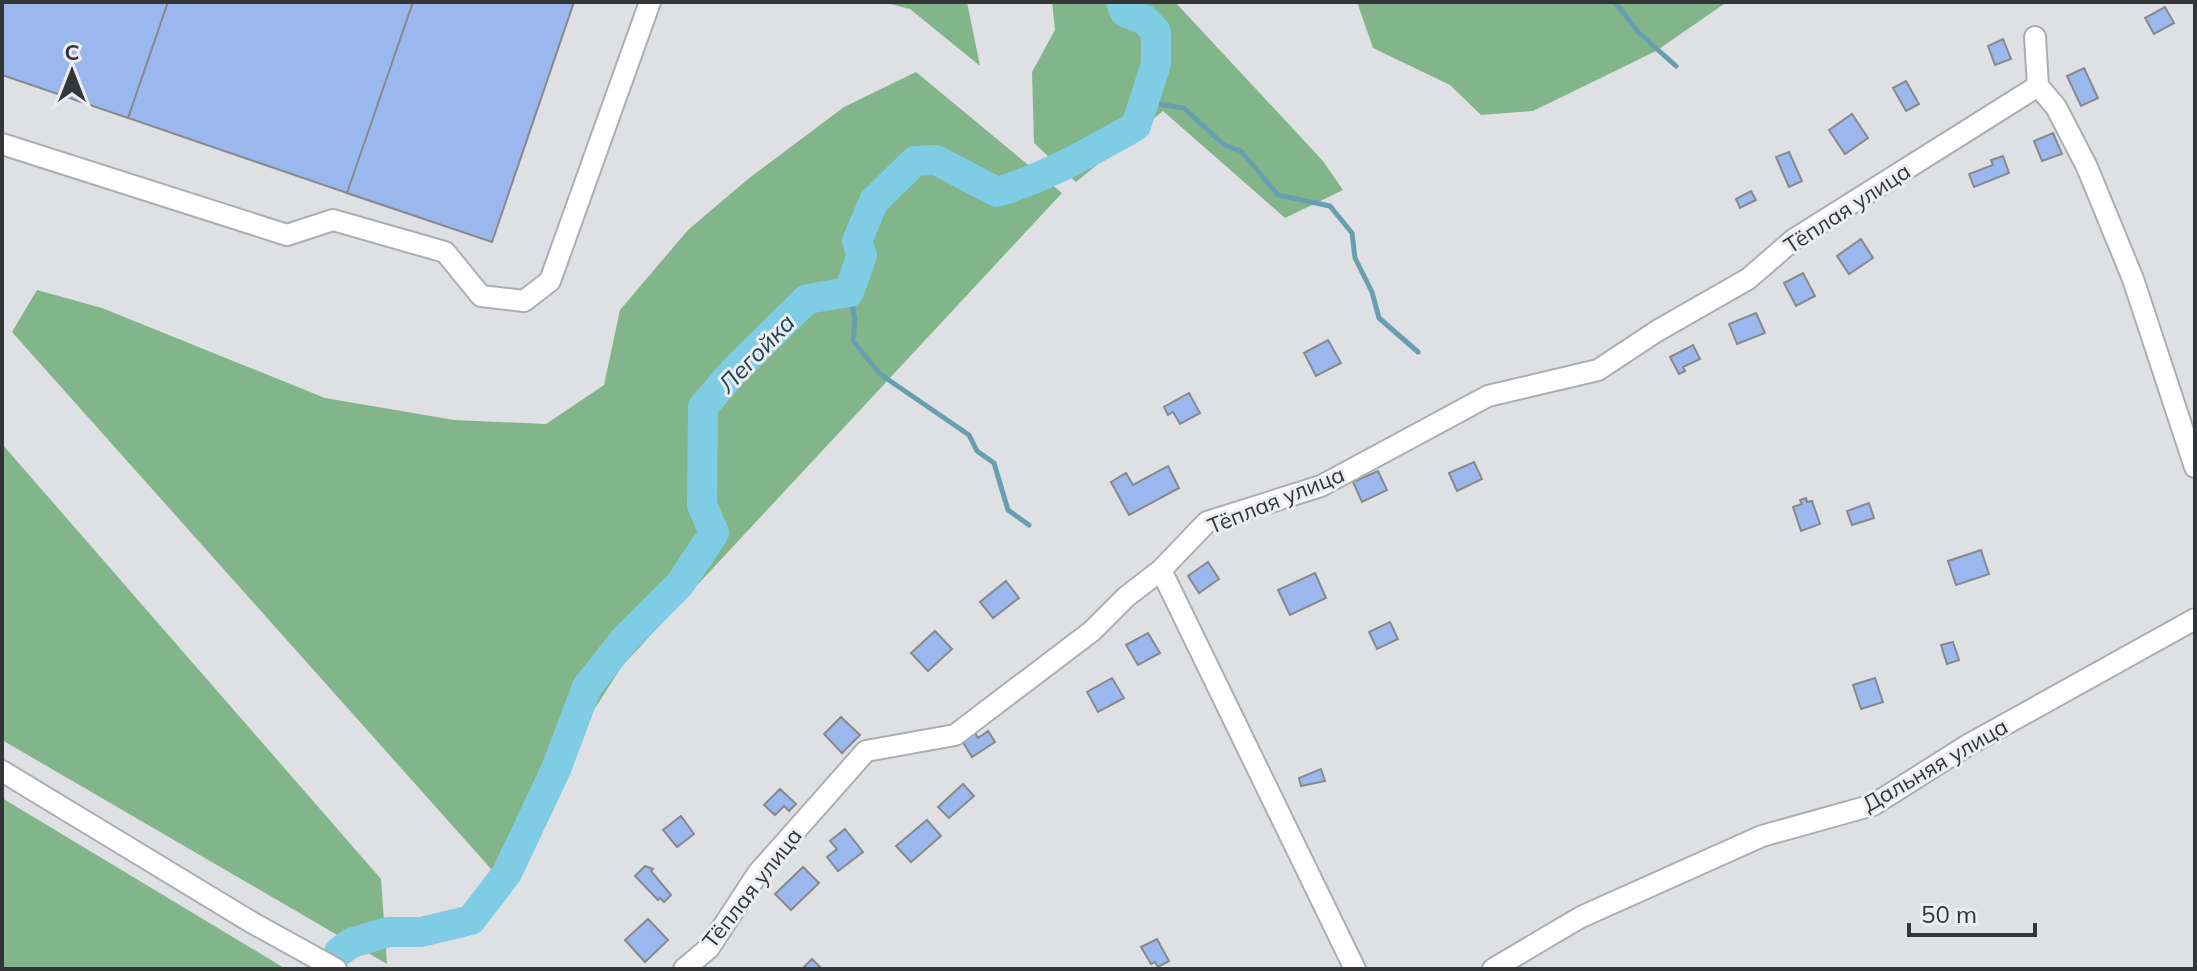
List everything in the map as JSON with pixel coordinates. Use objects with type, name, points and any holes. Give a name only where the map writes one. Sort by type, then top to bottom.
[{"type":"street","points":[[2,144],[287,235],[333,220],[445,252],[481,296],[524,301],[550,281],[650,2]]},
{"type":"street","points":[[2035,37],[2038,86],[2056,107],[2093,181],[2133,279],[2195,467]]},
{"type":"street","name":"Тёплая улица","points":[[684,969],[709,948],[758,873],[866,751],[955,735],[1092,631],[1126,597],[1161,570],[1207,522],[1321,486],[1488,396],[1598,370],[1657,331],[1748,279],[1793,240],[2038,86]]},
{"type":"street","points":[[1161,570],[1355,969]]},
{"type":"street","name":"Дальняя улица","points":[[1493,969],[1581,917],[1762,836],[1873,805],[1968,745],[2195,619]]},
{"type":"street","points":[[2,771],[251,922],[336,969]]},
{"type":"green space","points":[[882,2],[967,2],[980,66],[910,9]]},
{"type":"green space","points":[[1052,2],[1175,2],[1323,161],[1343,190],[1285,218],[1163,111],[1076,182],[1034,143],[1032,72],[1055,30]]},
{"type":"green space","points":[[1357,2],[1727,2],[1656,51],[1533,111],[1481,115],[1450,85],[1373,48]]},
{"type":"green space","points":[[916,72],[1062,193],[622,666],[492,870],[12,332],[37,290],[102,308],[325,398],[454,420],[546,424],[604,385],[620,310],[688,230],[748,179],[844,107]]},
{"type":"green space","points":[[2,444],[381,879],[387,964],[2,740]]},
{"type":"green space","points":[[2,798],[286,969],[2,969]]},
{"type":"building","points":[[2,2],[168,2],[128,118],[2,75]]},
{"type":"building","points":[[168,2],[413,2],[347,193],[128,118]]},
{"type":"building","points":[[413,2],[574,2],[492,242],[347,193]]},
{"type":"building","points":[[2165,7],[2174,23],[2154,34],[2145,18]]},
{"type":"building","points":[[2003,39],[2011,59],[1995,65],[1988,46]]},
{"type":"building","points":[[2084,68],[2098,98],[2081,106],[2067,76]]},
{"type":"building","points":[[1906,81],[1919,104],[1906,111],[1893,88]]},
{"type":"building","points":[[1852,114],[1868,138],[1845,154],[1829,130]]},
{"type":"building","points":[[2053,133],[2062,154],[2042,161],[2034,141]]},
{"type":"building","points":[[1789,152],[1802,181],[1789,187],[1776,157]]},
{"type":"building","points":[[2003,156],[2009,173],[1974,187],[1969,174],[1993,165],[1991,160]]},
{"type":"building","points":[[1751,191],[1756,200],[1740,208],[1736,199]]},
{"type":"building","points":[[1861,239],[1873,258],[1849,274],[1837,256]]},
{"type":"building","points":[[1803,273],[1815,296],[1796,306],[1784,283]]},
{"type":"building","points":[[1756,313],[1765,333],[1737,344],[1729,324]]},
{"type":"building","points":[[1328,340],[1341,363],[1316,376],[1304,353]]},
{"type":"building","points":[[1693,345],[1700,359],[1683,367],[1685,371],[1679,374],[1670,357]]},
{"type":"building","points":[[1189,393],[1200,413],[1180,424],[1173,412],[1168,415],[1164,407]]},
{"type":"building","points":[[1474,462],[1482,479],[1457,491],[1449,473]]},
{"type":"building","points":[[1168,466],[1179,488],[1129,515],[1111,482],[1126,473],[1133,485]]},
{"type":"building","points":[[1378,471],[1387,490],[1362,502],[1353,482]]},
{"type":"building","points":[[1806,498],[1807,502],[1812,501],[1820,524],[1801,531],[1793,507],[1802,504],[1800,500]]},
{"type":"building","points":[[1869,503],[1874,518],[1852,525],[1847,511]]},
{"type":"building","points":[[1981,550],[1989,574],[1956,585],[1948,561]]},
{"type":"building","points":[[1208,562],[1219,579],[1199,593],[1188,576]]},
{"type":"building","points":[[1315,573],[1326,598],[1290,615],[1278,590]]},
{"type":"building","points":[[1006,581],[1019,598],[993,618],[980,602]]},
{"type":"building","points":[[1390,622],[1398,639],[1377,649],[1369,632]]},
{"type":"building","points":[[935,631],[952,649],[928,671],[911,653]]},
{"type":"building","points":[[1148,633],[1160,653],[1138,665],[1126,645]]},
{"type":"building","points":[[1953,642],[1959,660],[1947,664],[1941,645]]},
{"type":"building","points":[[1112,678],[1124,698],[1098,712],[1087,692]]},
{"type":"building","points":[[1875,678],[1883,702],[1861,709],[1853,685]]},
{"type":"building","points":[[841,717],[860,735],[842,753],[824,734]]},
{"type":"building","points":[[974,731],[978,738],[988,731],[995,742],[972,757],[961,739]]},
{"type":"building","points":[[1321,769],[1325,781],[1301,786],[1299,778]]},
{"type":"building","points":[[963,784],[974,796],[949,818],[938,807]]},
{"type":"building","points":[[780,789],[796,804],[789,811],[784,806],[775,815],[764,805]]},
{"type":"building","points":[[681,816],[694,834],[677,847],[663,830]]},
{"type":"building","points":[[927,820],[941,836],[911,862],[896,846]]},
{"type":"building","points":[[845,829],[863,852],[838,871],[827,857],[837,849],[830,841]]},
{"type":"building","points":[[645,866],[653,869],[651,871],[671,895],[664,902],[660,898],[658,900],[635,876]]},
{"type":"building","points":[[803,867],[819,883],[791,910],[775,894]]},
{"type":"building","points":[[648,919],[668,940],[645,962],[625,940]]},
{"type":"building","points":[[1157,939],[1169,961],[1158,967],[1155,962],[1151,964],[1141,947]]},
{"type":"building","points":[[812,959],[822,969],[802,969]]},
{"type":"waterway","name":"Легойка","points":[[339,952],[351,943],[388,932],[421,932],[471,920],[507,873],[556,769],[587,687],[624,640],[680,584],[714,533],[702,505],[703,407],[733,372],[807,299],[849,292],[862,255],[857,241],[874,201],[915,161],[936,160],[997,192],[1051,171],[1136,126],[1156,64],[1156,32],[1145,20],[1125,12],[1121,2]]},
{"type":"waterway","points":[[1615,2],[1638,32],[1676,66]]},
{"type":"waterway","points":[[1145,98],[1184,108],[1224,145],[1241,151],[1278,195],[1330,206],[1352,233],[1355,258],[1372,292],[1379,318],[1418,352]]},
{"type":"waterway","points":[[849,292],[855,319],[853,341],[880,374],[969,435],[977,451],[994,463],[1008,510],[1029,525]]}]
